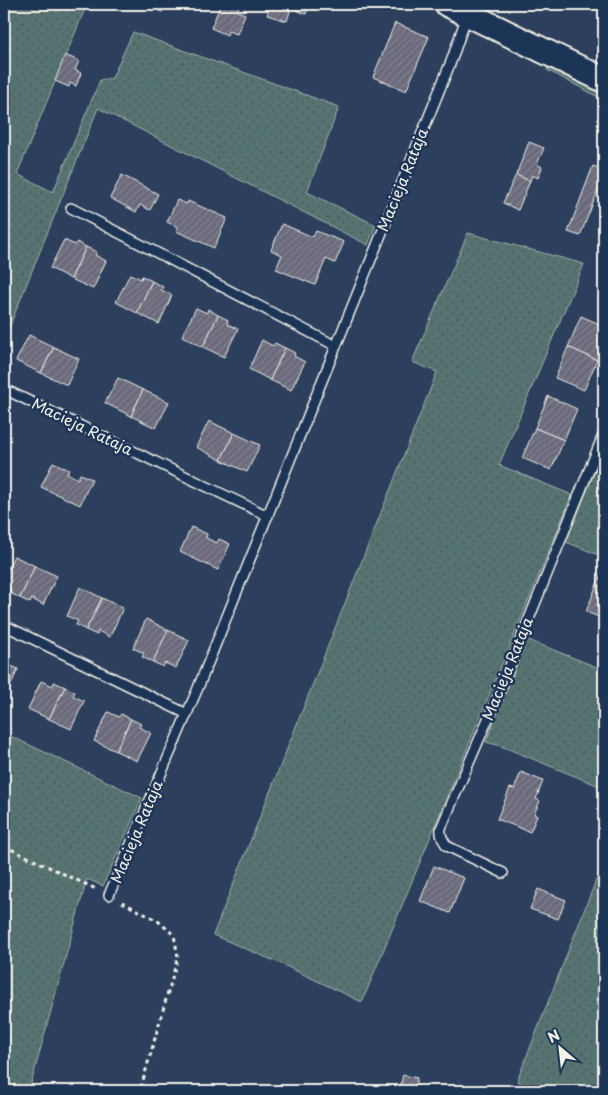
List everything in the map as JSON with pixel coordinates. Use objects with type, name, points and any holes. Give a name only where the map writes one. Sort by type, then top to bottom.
[{"type":"street","name":"Macieja Rataja","points":[[457,9],[604,80]]},
{"type":"lane","name":"Macieja Rataja","points":[[109,895],[187,714],[452,60],[457,9]]},
{"type":"lane","points":[[71,208],[336,346]]},
{"type":"lane","name":"Macieja Rataja","points":[[4,389],[268,516]]},
{"type":"lane","name":"Macieja Rataja","points":[[503,873],[447,846],[440,834],[441,828],[497,698],[604,433]]},
{"type":"lane","points":[[4,625],[187,714]]},
{"type":"path","points":[[4,846],[109,895],[158,921],[174,935],[178,957],[140,1091]]},
{"type":"green space","points":[[7,4],[87,4],[17,174],[53,192],[100,80],[112,78],[133,32],[339,107],[307,192],[376,225],[368,245],[98,108],[4,340],[4,12]]},
{"type":"green space","points":[[549,63],[604,90],[604,100],[547,70]]},
{"type":"green space","points":[[468,233],[584,264],[499,465],[572,495],[362,1002],[277,962],[213,935],[437,372],[412,362]]},
{"type":"green space","points":[[604,449],[604,557],[566,542]]},
{"type":"green space","points":[[526,639],[604,670],[604,788],[501,746],[486,742]]},
{"type":"green space","points":[[4,733],[142,798],[103,886],[87,879],[29,1091],[4,1091]]},
{"type":"green space","points":[[604,860],[604,1091],[538,1091],[517,1081]]},
{"type":"building","points":[[144,4],[165,4],[162,12]]},
{"type":"building","points":[[221,4],[240,4],[237,11],[245,14],[237,34],[228,31],[227,35],[211,28]]},
{"type":"building","points":[[264,4],[309,4],[306,14],[291,8],[287,21],[267,15],[270,6]]},
{"type":"building","points":[[395,23],[429,37],[406,91],[373,77]]},
{"type":"building","points":[[65,55],[79,61],[75,70],[81,73],[76,86],[70,83],[69,87],[55,81]]},
{"type":"building","points":[[529,142],[544,148],[537,164],[542,167],[538,178],[532,175],[530,181],[516,175]]},
{"type":"building","points":[[593,166],[604,170],[604,175],[580,236],[568,232]]},
{"type":"building","points":[[122,175],[158,194],[150,210],[140,205],[136,212],[110,198]]},
{"type":"building","points":[[516,175],[530,181],[518,210],[503,203]]},
{"type":"building","points":[[177,200],[187,204],[188,201],[227,218],[214,248],[176,231],[178,227],[167,222]]},
{"type":"building","points":[[282,224],[313,237],[316,231],[344,242],[335,263],[326,259],[315,285],[276,269],[282,255],[271,250]]},
{"type":"building","points":[[64,240],[75,245],[77,242],[86,247],[71,279],[50,268]]},
{"type":"building","points":[[86,247],[97,252],[95,255],[106,261],[93,289],[71,279]]},
{"type":"building","points":[[130,274],[141,279],[142,276],[152,281],[137,313],[116,302]]},
{"type":"building","points":[[152,281],[163,287],[161,290],[172,295],[159,324],[137,313]]},
{"type":"building","points":[[196,308],[207,313],[208,309],[218,315],[203,347],[182,336]]},
{"type":"building","points":[[218,315],[228,320],[227,324],[238,329],[224,357],[203,347]]},
{"type":"building","points":[[581,316],[604,326],[604,343],[597,360],[568,347]]},
{"type":"building","points":[[29,335],[54,347],[41,373],[16,361]]},
{"type":"building","points":[[262,340],[273,346],[275,343],[285,348],[270,380],[249,369]]},
{"type":"building","points":[[54,347],[79,359],[67,385],[41,373]]},
{"type":"building","points":[[568,347],[597,360],[584,390],[555,378]]},
{"type":"building","points":[[285,348],[295,353],[294,356],[305,362],[291,390],[270,380]]},
{"type":"building","points":[[118,378],[143,390],[131,416],[105,403]]},
{"type":"building","points":[[143,390],[169,402],[156,428],[131,416]]},
{"type":"building","points":[[548,396],[577,409],[564,440],[535,428]]},
{"type":"building","points":[[209,421],[234,433],[221,460],[196,447]]},
{"type":"building","points":[[535,428],[564,440],[551,470],[522,458]]},
{"type":"building","points":[[234,433],[260,445],[247,472],[221,460]]},
{"type":"building","points":[[53,462],[69,470],[67,473],[78,479],[80,474],[92,479],[80,505],[41,487]]},
{"type":"building","points":[[191,527],[207,534],[206,538],[217,543],[219,539],[230,544],[218,570],[180,552]]},
{"type":"building","points":[[14,556],[35,566],[20,598],[10,593],[11,590],[4,586],[4,576]]},
{"type":"building","points":[[35,566],[57,576],[43,605],[32,599],[30,603],[20,598]]},
{"type":"building","points":[[601,574],[604,575],[604,619],[586,612]]},
{"type":"building","points":[[80,587],[102,598],[86,630],[76,625],[78,621],[67,616]]},
{"type":"building","points":[[102,598],[123,608],[110,637],[98,631],[97,635],[86,630]]},
{"type":"building","points":[[146,619],[168,630],[153,662],[142,657],[144,653],[133,648]]},
{"type":"building","points":[[168,630],[189,640],[176,668],[165,663],[163,667],[153,662]]},
{"type":"building","points":[[4,658],[8,660],[7,664],[18,669],[5,698]]},
{"type":"building","points":[[41,681],[53,686],[54,682],[65,687],[49,719],[28,709]]},
{"type":"building","points":[[65,687],[75,692],[73,696],[84,701],[71,729],[49,719]]},
{"type":"building","points":[[108,712],[119,717],[121,714],[131,719],[116,751],[94,741]]},
{"type":"building","points":[[131,719],[141,724],[139,727],[151,733],[137,761],[116,751]]},
{"type":"building","points":[[521,772],[543,781],[536,799],[540,801],[534,814],[537,816],[530,832],[497,819],[510,788],[514,789]]},
{"type":"building","points":[[434,866],[464,878],[450,913],[420,901]]},
{"type":"building","points":[[538,889],[566,900],[558,919],[530,909]]},
{"type":"building","points":[[403,1075],[417,1078],[415,1085],[418,1086],[417,1091],[399,1091]]},
{"type":"building","points":[[256,1086],[267,1089],[266,1091],[255,1091]]}]
